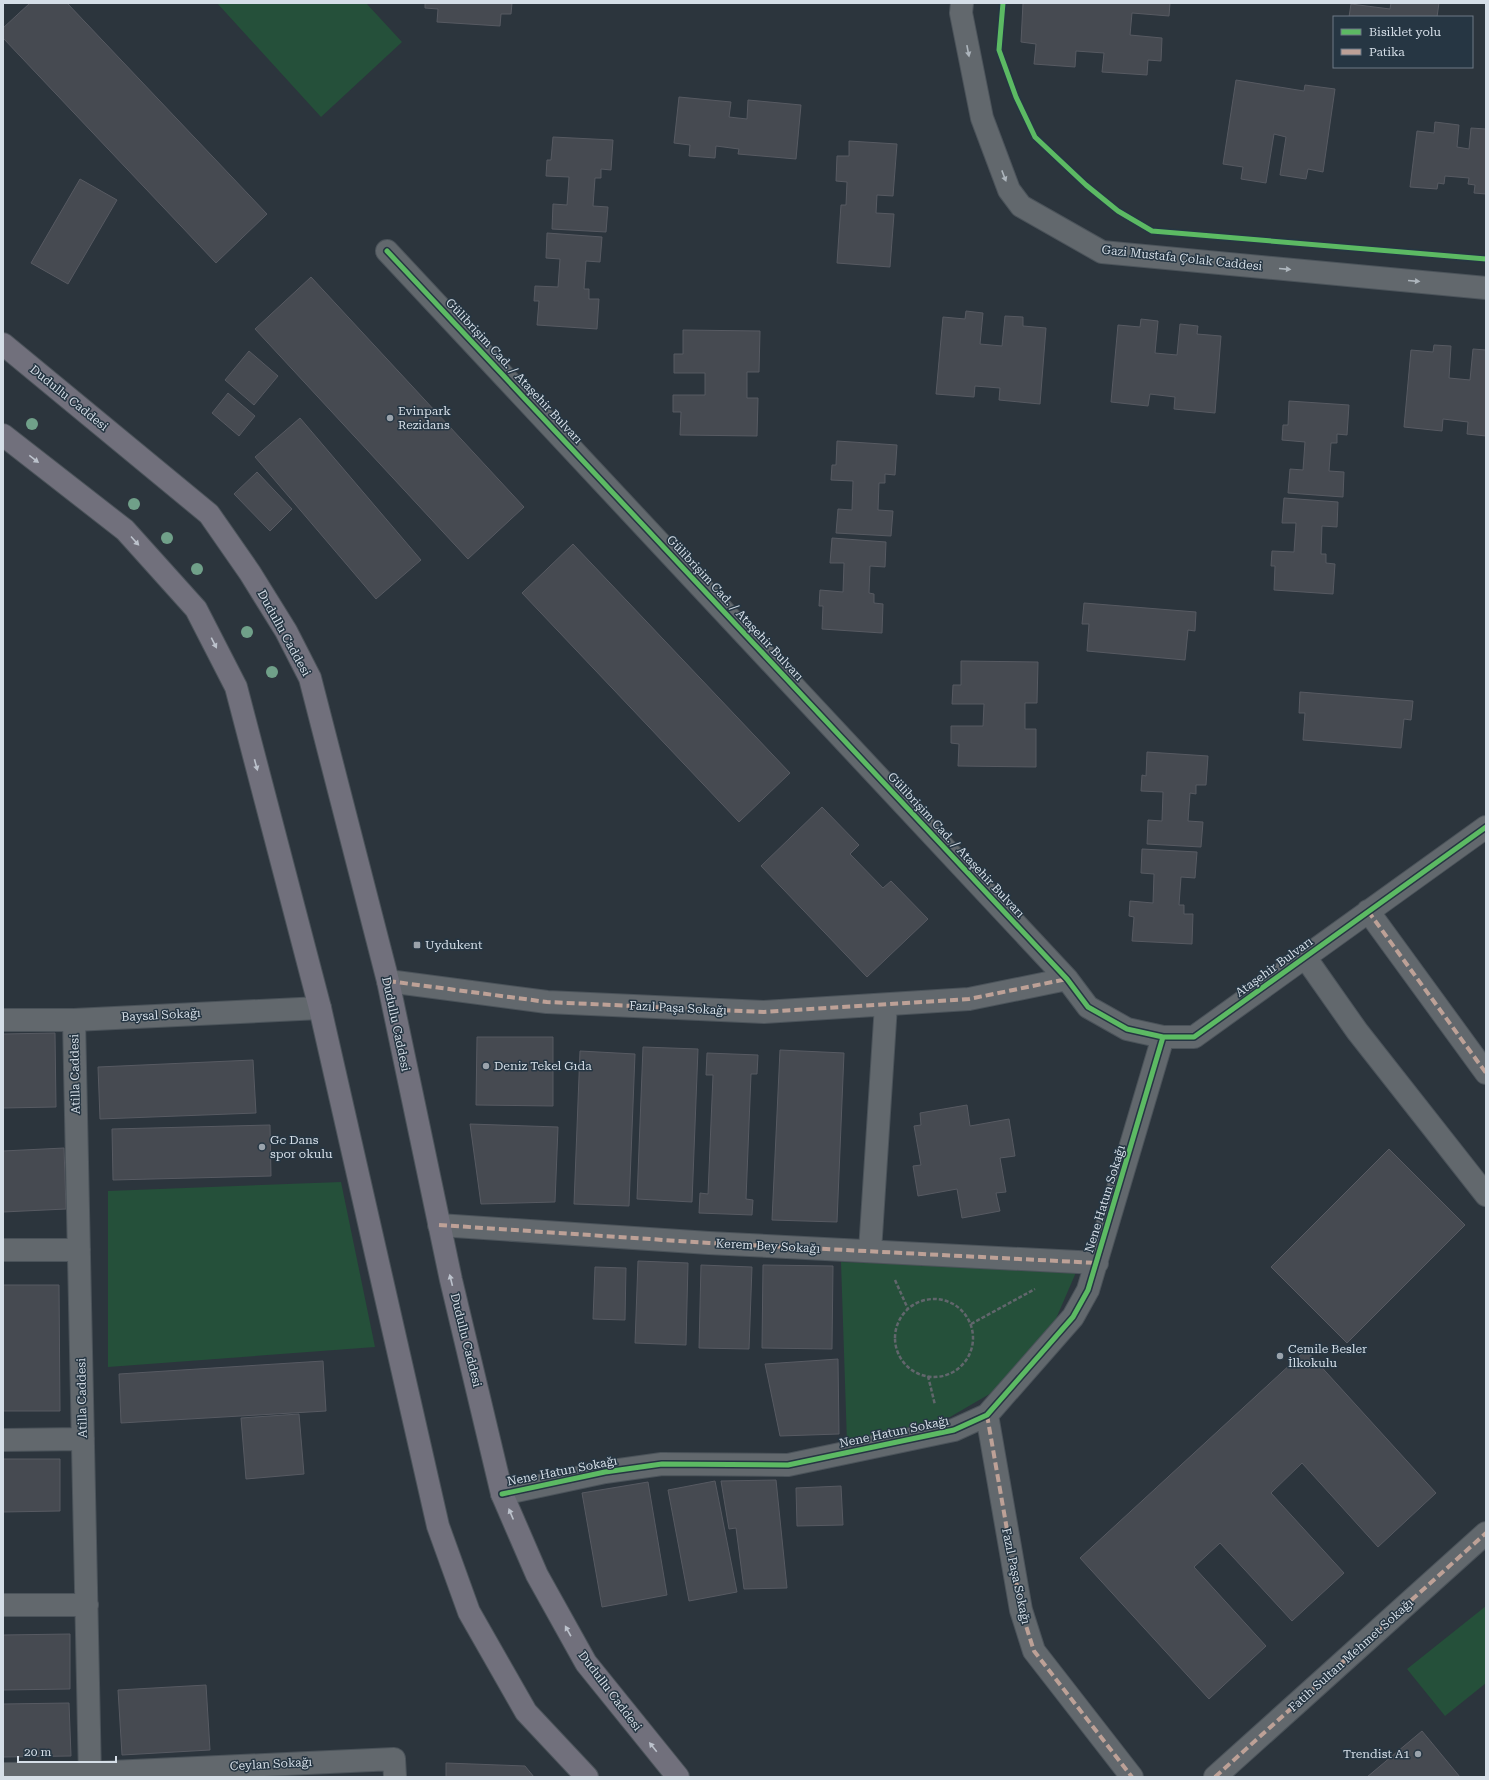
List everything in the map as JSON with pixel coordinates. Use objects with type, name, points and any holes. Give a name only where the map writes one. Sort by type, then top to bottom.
[{"type":"main road","name":"Dudullu Caddesi","points":[[3,344],[209,514],[250,573],[286,631],[310,678],[388,981],[451,1280],[502,1494],[537,1575],[586,1663],[678,1777]]},
{"type":"main road","points":[[3,435],[125,530],[196,609],[236,687],[320,1008],[438,1526],[469,1612],[526,1712],[586,1777]]},
{"type":"street","name":"Gazi Mustafa Çolak Caddesi","points":[[961,8],[982,118],[1009,190],[1021,206],[1102,252],[1486,288]]},
{"type":"street","name":"Gülibrişim Cad. / Ataşehir Bulvarı","points":[[387,251],[1068,979]]},
{"type":"street","name":"Ataşehir Bulvarı","points":[[1068,979],[1088,1006],[1127,1029],[1163,1037],[1194,1037],[1486,827]]},
{"type":"street","points":[[1368,911],[1486,1073]]},
{"type":"street","points":[[1304,957],[1357,1031],[1486,1195]]},
{"type":"street","name":"Fazıl Paşa Sokağı","points":[[388,981],[547,1002],[764,1012],[969,999],[1068,979]]},
{"type":"street","points":[[870,1251],[886,1005]]},
{"type":"street","name":"Baysal Sokağı","points":[[3,1020],[74,1020],[320,1008]]},
{"type":"street","name":"Atilla Caddesi","points":[[74,1020],[90,1775]]},
{"type":"street","name":"Nene Hatun Sokağı","points":[[502,1494],[605,1472],[662,1464],[788,1465],[954,1430],[986,1415],[1072,1317],[1088,1290],[1163,1037]]},
{"type":"street","name":"Kerem Bey Sokağı","points":[[439,1225],[709,1243],[1096,1263]]},
{"type":"street","points":[[3,1250],[79,1250]]},
{"type":"street","name":"Fazıl Paşa Sokağı","points":[[986,1415],[1021,1610],[1034,1651],[1132,1777]]},
{"type":"street","points":[[3,1440],[83,1439]]},
{"type":"street","name":"Fatih Sultan Mehmet Sokağı","points":[[1215,1777],[1486,1533]]},
{"type":"street","points":[[3,1605],[87,1605]]},
{"type":"street","name":"Ceylan Sokağı","points":[[3,1774],[90,1775],[394,1768]]},
{"type":"path","points":[[971,1324],[1038,1288]]},
{"type":"path","points":[[931,1299],[944,1300],[955,1304],[965,1313],[971,1324],[973,1337],[971,1350],[966,1361],[956,1370],[944,1376],[919,1374],[908,1367],[900,1356],[896,1344],[896,1331],[900,1319],[908,1309],[918,1302],[931,1299]]},
{"type":"green space","points":[[217,3],[366,3],[402,42],[321,117]]},
{"type":"green space","points":[[341,1182],[375,1347],[108,1367],[108,1191]]},
{"type":"green space","points":[[841,1262],[1077,1270],[1052,1328],[1005,1385],[950,1417],[847,1443]]},
{"type":"green space","points":[[1486,1606],[1486,1683],[1445,1716],[1407,1669]]},
{"type":"building","points":[[30,3],[67,3],[267,214],[216,263],[3,38],[3,28]]},
{"type":"building","points":[[425,3],[512,3],[511,14],[501,14],[500,26],[437,22],[438,9],[425,8]]},
{"type":"building","points":[[1023,3],[1170,3],[1169,16],[1132,13],[1130,35],[1162,38],[1161,61],[1148,60],[1147,75],[1102,72],[1104,53],[1076,51],[1075,67],[1034,64],[1036,44],[1021,42]]},
{"type":"building","points":[[1391,3],[1439,3],[1437,16],[1349,16],[1351,4],[1390,9]]},
{"type":"building","points":[[1236,80],[1304,91],[1305,85],[1335,89],[1323,172],[1308,169],[1306,179],[1280,175],[1286,137],[1274,134],[1266,183],[1241,179],[1243,167],[1223,164]]},
{"type":"building","points":[[679,97],[731,102],[729,117],[747,119],[748,100],[801,105],[796,159],[738,154],[739,149],[716,146],[715,158],[689,156],[690,145],[674,143]]},
{"type":"building","points":[[1435,122],[1459,125],[1457,147],[1469,149],[1471,128],[1486,129],[1486,194],[1474,193],[1475,185],[1468,184],[1469,178],[1445,176],[1444,184],[1438,183],[1437,189],[1410,187],[1417,131],[1434,133]]},
{"type":"building","points":[[553,137],[613,140],[611,170],[601,169],[601,178],[595,178],[593,206],[608,207],[606,232],[552,229],[553,204],[567,205],[569,177],[546,176],[547,160],[551,160]]},
{"type":"building","points":[[849,141],[897,144],[893,196],[877,195],[876,213],[894,214],[890,267],[837,263],[841,205],[846,205],[847,182],[836,181],[837,156],[849,156]]},
{"type":"building","points":[[80,179],[117,200],[68,284],[31,263]]},
{"type":"building","points":[[547,233],[602,237],[600,262],[586,261],[584,289],[589,289],[589,299],[599,299],[597,329],[537,325],[539,301],[534,301],[535,286],[558,287],[560,259],[546,258]]},
{"type":"building","name":"Evinpark Rezidans","points":[[311,277],[524,507],[468,559],[255,329]]},
{"type":"building","points":[[966,311],[983,313],[980,344],[1002,346],[1005,316],[1023,317],[1023,326],[1046,328],[1040,404],[999,400],[1000,388],[975,386],[974,397],[936,394],[943,317],[965,319]]},
{"type":"building","points":[[1141,319],[1158,321],[1155,353],[1177,355],[1180,324],[1198,326],[1197,334],[1221,336],[1215,413],[1174,409],[1175,397],[1150,394],[1148,406],[1111,402],[1118,325],[1140,327]]},
{"type":"building","points":[[683,330],[760,331],[759,372],[747,372],[747,398],[758,398],[757,436],[680,435],[681,412],[673,412],[673,395],[705,395],[705,373],[674,373],[674,354],[683,354]]},
{"type":"building","points":[[1434,345],[1451,346],[1449,378],[1470,380],[1473,349],[1486,350],[1486,436],[1467,434],[1468,422],[1443,419],[1442,431],[1404,427],[1411,350],[1433,352]]},
{"type":"building","points":[[249,351],[278,376],[254,405],[225,380]]},
{"type":"building","points":[[228,393],[255,416],[239,436],[212,413]]},
{"type":"building","points":[[1289,401],[1349,405],[1347,435],[1337,434],[1337,443],[1331,443],[1329,471],[1344,472],[1343,497],[1288,493],[1290,469],[1303,470],[1305,442],[1282,440],[1283,425],[1288,425]]},
{"type":"building","points":[[300,418],[421,560],[376,599],[255,457]]},
{"type":"building","points":[[837,441],[897,445],[895,475],[885,474],[885,483],[879,483],[878,510],[893,511],[891,536],[836,533],[838,509],[852,510],[853,481],[831,480],[832,465],[836,465]]},
{"type":"building","points":[[257,472],[292,509],[270,531],[234,494]]},
{"type":"building","points":[[1284,498],[1338,502],[1337,527],[1322,526],[1321,554],[1326,554],[1326,563],[1335,564],[1333,594],[1274,590],[1275,566],[1271,566],[1272,551],[1294,552],[1296,523],[1282,523]]},
{"type":"building","points":[[832,538],[886,542],[885,567],[870,566],[869,593],[874,594],[874,603],[883,604],[882,633],[822,629],[823,606],[819,606],[820,590],[843,592],[844,563],[830,563]]},
{"type":"building","points":[[573,544],[790,773],[739,822],[522,593]]},
{"type":"building","points":[[1084,603],[1196,612],[1195,631],[1188,630],[1185,660],[1087,651],[1089,624],[1082,624]]},
{"type":"building","points":[[961,661],[1038,662],[1037,703],[1025,703],[1025,729],[1036,729],[1036,767],[958,766],[959,744],[951,743],[951,726],[983,726],[984,704],[952,704],[953,685],[961,685]]},
{"type":"building","points":[[1300,692],[1413,701],[1411,720],[1404,719],[1401,748],[1303,740],[1305,713],[1299,713]]},
{"type":"building","points":[[1147,752],[1208,756],[1206,785],[1196,785],[1196,794],[1190,793],[1188,821],[1203,822],[1201,847],[1147,844],[1148,820],[1162,821],[1163,792],[1141,791],[1142,775],[1146,776]]},
{"type":"building","points":[[822,807],[859,845],[850,854],[883,888],[891,881],[928,919],[867,977],[761,866]]},
{"type":"building","points":[[1142,849],[1197,852],[1195,878],[1181,877],[1179,905],[1184,905],[1184,914],[1193,914],[1192,944],[1132,941],[1134,917],[1129,916],[1130,901],[1153,903],[1154,874],[1141,873]]},
{"type":"building","points":[[55,1033],[56,1107],[3,1108],[3,1034]]},
{"type":"building","points":[[477,1037],[553,1037],[553,1106],[476,1105]]},
{"type":"building","points":[[643,1047],[698,1049],[692,1202],[637,1199]]},
{"type":"building","points":[[780,1050],[844,1053],[837,1222],[772,1220]]},
{"type":"building","points":[[580,1051],[635,1054],[629,1206],[574,1204]]},
{"type":"building","points":[[707,1053],[758,1055],[757,1074],[751,1074],[746,1199],[753,1200],[752,1215],[699,1213],[700,1193],[708,1194],[713,1075],[706,1075]]},
{"type":"building","points":[[253,1060],[256,1113],[100,1119],[98,1067]]},
{"type":"building","points":[[967,1105],[970,1126],[1009,1119],[1015,1156],[1000,1158],[1006,1192],[996,1193],[1000,1211],[962,1218],[957,1189],[918,1196],[913,1166],[921,1165],[914,1126],[921,1125],[920,1113]]},
{"type":"building","points":[[470,1124],[558,1127],[555,1202],[481,1204]]},
{"type":"building","points":[[270,1125],[271,1176],[113,1180],[112,1129]]},
{"type":"building","points":[[64,1148],[66,1209],[3,1212],[3,1151]]},
{"type":"building","points":[[1389,1149],[1465,1225],[1347,1343],[1271,1267]]},
{"type":"building","points":[[638,1261],[688,1263],[686,1345],[635,1343]]},
{"type":"building","points":[[701,1265],[752,1267],[749,1349],[699,1348]]},
{"type":"building","points":[[763,1265],[833,1266],[832,1349],[762,1348]]},
{"type":"building","points":[[595,1267],[626,1268],[625,1320],[593,1319]]},
{"type":"building","points":[[3,1285],[59,1285],[60,1411],[3,1411]]},
{"type":"building","points":[[1306,1350],[1436,1493],[1378,1547],[1302,1463],[1271,1493],[1344,1573],[1292,1621],[1220,1543],[1194,1567],[1266,1646],[1209,1699],[1080,1558]]},
{"type":"building","points":[[838,1359],[839,1434],[780,1436],[765,1364]]},
{"type":"building","points":[[323,1361],[326,1411],[121,1423],[119,1374]]},
{"type":"building","points":[[299,1414],[304,1474],[246,1479],[241,1418]]},
{"type":"building","points":[[3,1459],[60,1459],[60,1511],[3,1512]]},
{"type":"building","points":[[776,1480],[787,1588],[744,1589],[736,1528],[729,1529],[721,1481]]},
{"type":"building","points":[[715,1481],[737,1592],[689,1601],[668,1490]]},
{"type":"building","points":[[648,1482],[667,1595],[602,1607],[582,1493]]},
{"type":"building","points":[[841,1486],[843,1525],[797,1526],[796,1488]]},
{"type":"building","points":[[70,1634],[70,1689],[3,1690],[3,1635]]},
{"type":"building","points":[[206,1685],[210,1750],[122,1755],[118,1690]]},
{"type":"building","points":[[69,1703],[71,1756],[3,1757],[3,1704]]},
{"type":"building","name":"Trendist A1","points":[[1422,1731],[1460,1777],[1367,1777]]},
{"type":"building","points":[[446,1763],[525,1766],[534,1777],[446,1777]]},
{"type":"marked path","points":[[1368,911],[1486,1073]]},
{"type":"marked path","points":[[388,981],[547,1002],[764,1012],[969,999],[1067,979]]},
{"type":"marked path","points":[[439,1225],[709,1243],[1097,1263]]},
{"type":"marked path","points":[[987,1415],[1021,1610],[1034,1651],[1132,1777]]},
{"type":"marked path","points":[[1215,1777],[1486,1533]]},
{"type":"cycle path","points":[[1003,3],[999,50],[1016,97],[1035,137],[1086,185],[1118,211],[1152,231],[1486,259]]},
{"type":"cycle path","points":[[387,251],[1067,979],[1088,1007],[1127,1029],[1163,1037],[1194,1037],[1486,827]]},
{"type":"cycle path","points":[[502,1494],[605,1472],[662,1464],[788,1465],[954,1430],[987,1415],[1073,1317],[1088,1290],[1163,1037]]},
{"type":"place","name":"Evinpark Rezidans","points":[[390,418]]},
{"type":"place","name":"Uydukent","points":[[417,945]]},
{"type":"place","name":"Deniz Tekel Gıda","points":[[486,1066]]},
{"type":"place","name":"Gc Dans spor okulu","points":[[262,1147]]},
{"type":"place","name":"Cemile Besler İlkokulu","points":[[1280,1356]]},
{"type":"place","name":"Trendist A1","points":[[1418,1754]]}]
